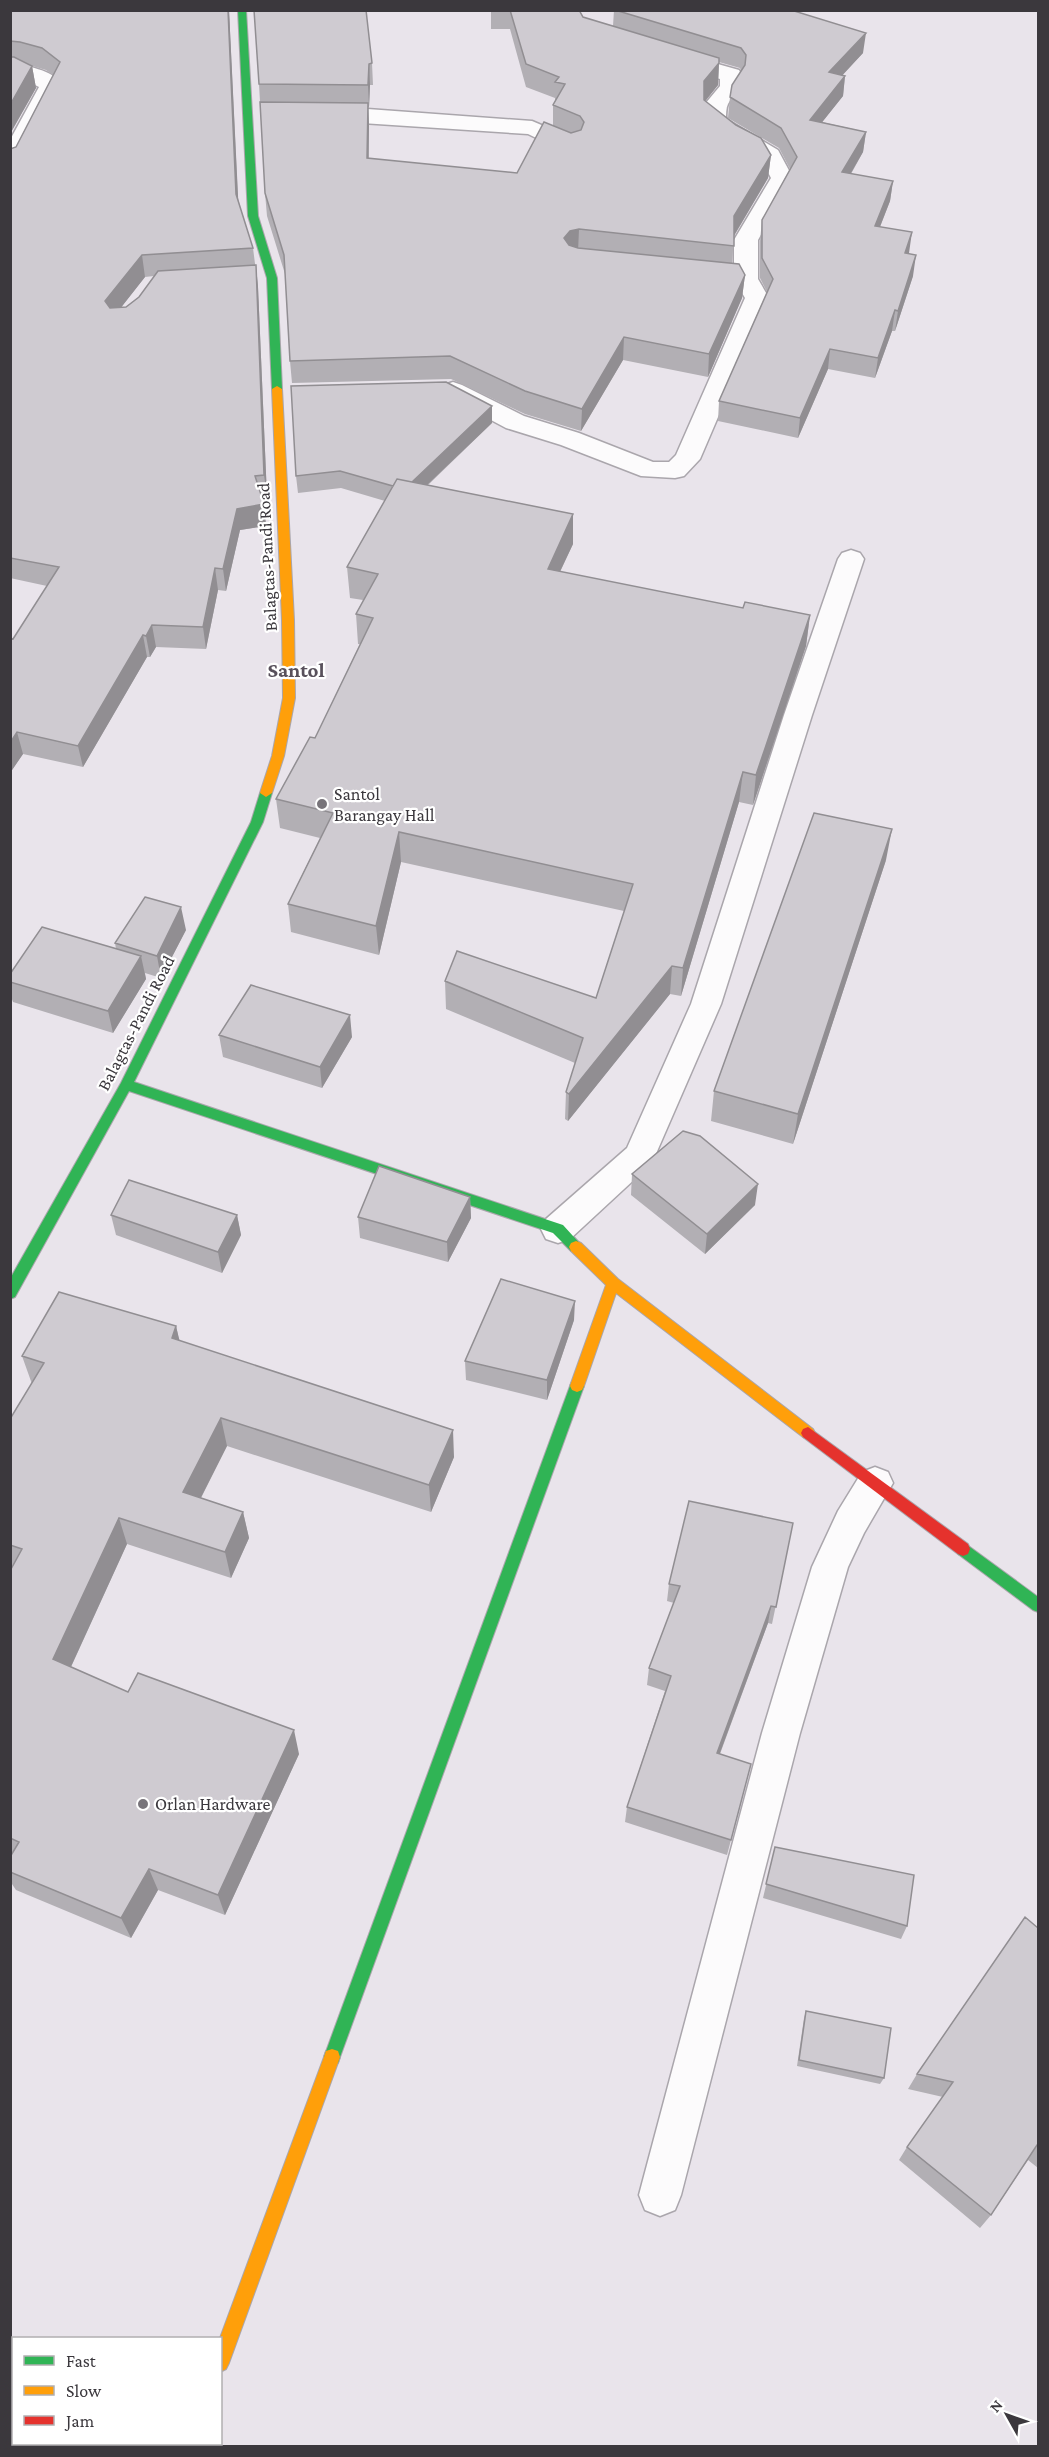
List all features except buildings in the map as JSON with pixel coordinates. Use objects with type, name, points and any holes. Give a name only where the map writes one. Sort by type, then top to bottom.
[{"type":"main road","name":"Balagtas-Pandi Road","points":[[10,1293],[126,1085],[257,822],[278,756],[290,698],[289,393],[260,279],[253,216],[242,10]]},
{"type":"main road","points":[[126,1085],[558,1229],[614,1283],[1038,1605]]},
{"type":"main road","points":[[222,2358],[535,1505],[614,1283]]},
{"type":"street","points":[[428,390],[451,389],[515,422],[650,470],[675,470],[687,459],[758,298],[735,278],[746,240],[782,178],[770,156],[715,121],[716,104],[731,87],[731,75],[657,52]]},
{"type":"street","points":[[10,70],[23,71],[51,84],[10,163]]},
{"type":"street","points":[[247,115],[271,115]]},
{"type":"street","points":[[306,115],[354,115],[532,128],[571,146]]},
{"type":"street","points":[[558,1229],[639,1156],[706,1004],[798,715],[851,560]]},
{"type":"street","points":[[660,2195],[781,1733],[830,1567],[851,1522],[875,1483]]},
{"type":"traffic: fast","points":[[242,10],[253,216],[272,278],[277,389]]},
{"type":"traffic: fast","points":[[10,1293],[126,1085],[257,822],[266,793]]},
{"type":"traffic: fast","points":[[126,1085],[558,1229],[576,1247]]},
{"type":"traffic: fast","points":[[332,2057],[577,1386]]},
{"type":"traffic: fast","points":[[963,1549],[1038,1605]]},
{"type":"traffic: slow","points":[[266,793],[278,756],[289,698],[288,620],[277,389]]},
{"type":"traffic: slow","points":[[576,1247],[613,1283],[808,1433]]},
{"type":"traffic: slow","points":[[577,1386],[613,1283]]},
{"type":"traffic: slow","points":[[222,2358],[332,2057]]},
{"type":"traffic: jam","points":[[808,1433],[963,1549]]},
{"type":"place","name":"Santol Barangay Hall","points":[[322,804]]},
{"type":"place","name":"Orlan Hardware","points":[[143,1804]]},
{"type":"district","name":"Santol","points":[[296,670]]}]
